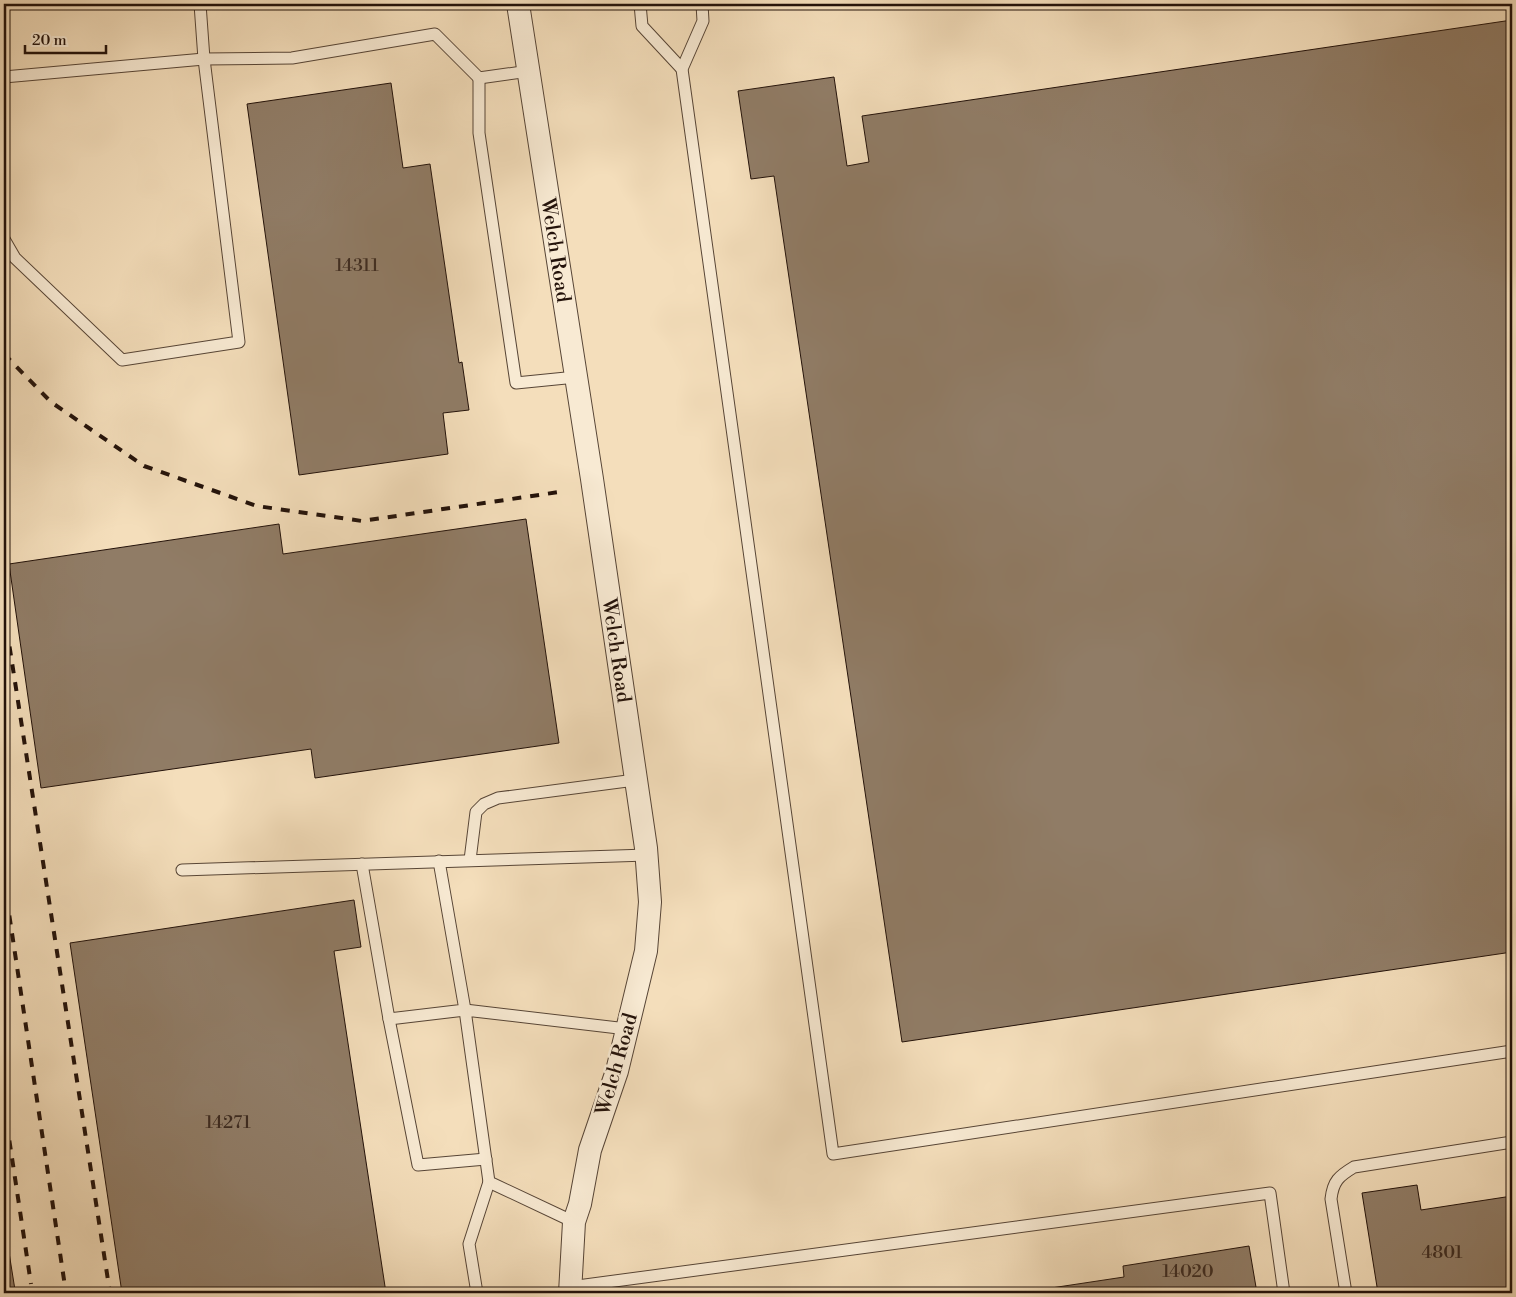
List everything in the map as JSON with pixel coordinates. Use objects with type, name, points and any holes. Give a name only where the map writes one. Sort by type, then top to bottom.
[{"type":"street","name":"Welch Road","points":[[518,4],[647,855],[650,902],[646,951],[617,1071],[590,1150],[580,1204],[574,1222],[570,1290]]},
{"type":"lane","points":[[4,240],[14,258],[122,360],[239,342],[204,59],[200,4]]},
{"type":"lane","points":[[640,4],[642,26],[682,69]]},
{"type":"lane","points":[[702,4],[703,22],[682,69],[833,1154],[1512,1051]]},
{"type":"lane","points":[[4,77],[204,59],[292,58],[435,34],[479,78],[478,132],[516,384],[576,377]]},
{"type":"lane","points":[[479,78],[528,71]]},
{"type":"lane","points":[[470,860],[476,812],[484,804],[498,798],[635,780]]},
{"type":"lane","points":[[182,870],[647,855]]},
{"type":"lane","points":[[439,861],[465,1010],[489,1182],[469,1244],[477,1293]]},
{"type":"lane","points":[[362,864],[389,1018],[418,1165],[486,1159]]},
{"type":"lane","points":[[389,1018],[465,1010],[627,1029]]},
{"type":"lane","points":[[1346,1293],[1331,1200],[1332,1187],[1341,1175],[1354,1167],[1512,1142]]},
{"type":"lane","points":[[489,1182],[574,1222]]},
{"type":"lane","points":[[570,1290],[1270,1193],[1284,1293]]},
{"type":"building","points":[[1512,20],[1512,952],[902,1042],[774,176],[751,179],[738,91],[834,77],[847,166],[869,162],[862,116]]},
{"type":"building","points":[[391,83],[403,168],[430,164],[459,363],[462,362],[469,410],[443,413],[448,454],[299,475],[247,104]]},
{"type":"building","points":[[526,519],[559,743],[315,778],[311,749],[41,788],[9,564],[279,524],[283,554]]},
{"type":"building","points":[[354,900],[361,947],[334,951],[386,1293],[122,1293],[70,943]]},
{"type":"building","points":[[1417,1185],[1421,1210],[1512,1196],[1512,1293],[1378,1293],[1362,1193]]},
{"type":"building","points":[[4,1221],[15,1290],[15,1293],[4,1293]]},
{"type":"building","points":[[1249,1246],[1257,1293],[1018,1293],[1124,1277],[1123,1266]]},
{"type":"railway","points":[[4,354],[51,402],[144,466],[257,506],[362,521],[559,492]]},
{"type":"railway","points":[[4,611],[110,1293]]},
{"type":"railway","points":[[4,880],[66,1293]]},
{"type":"railway","points":[[4,956],[5,923]]},
{"type":"railway","points":[[4,1105],[31,1284]]}]
